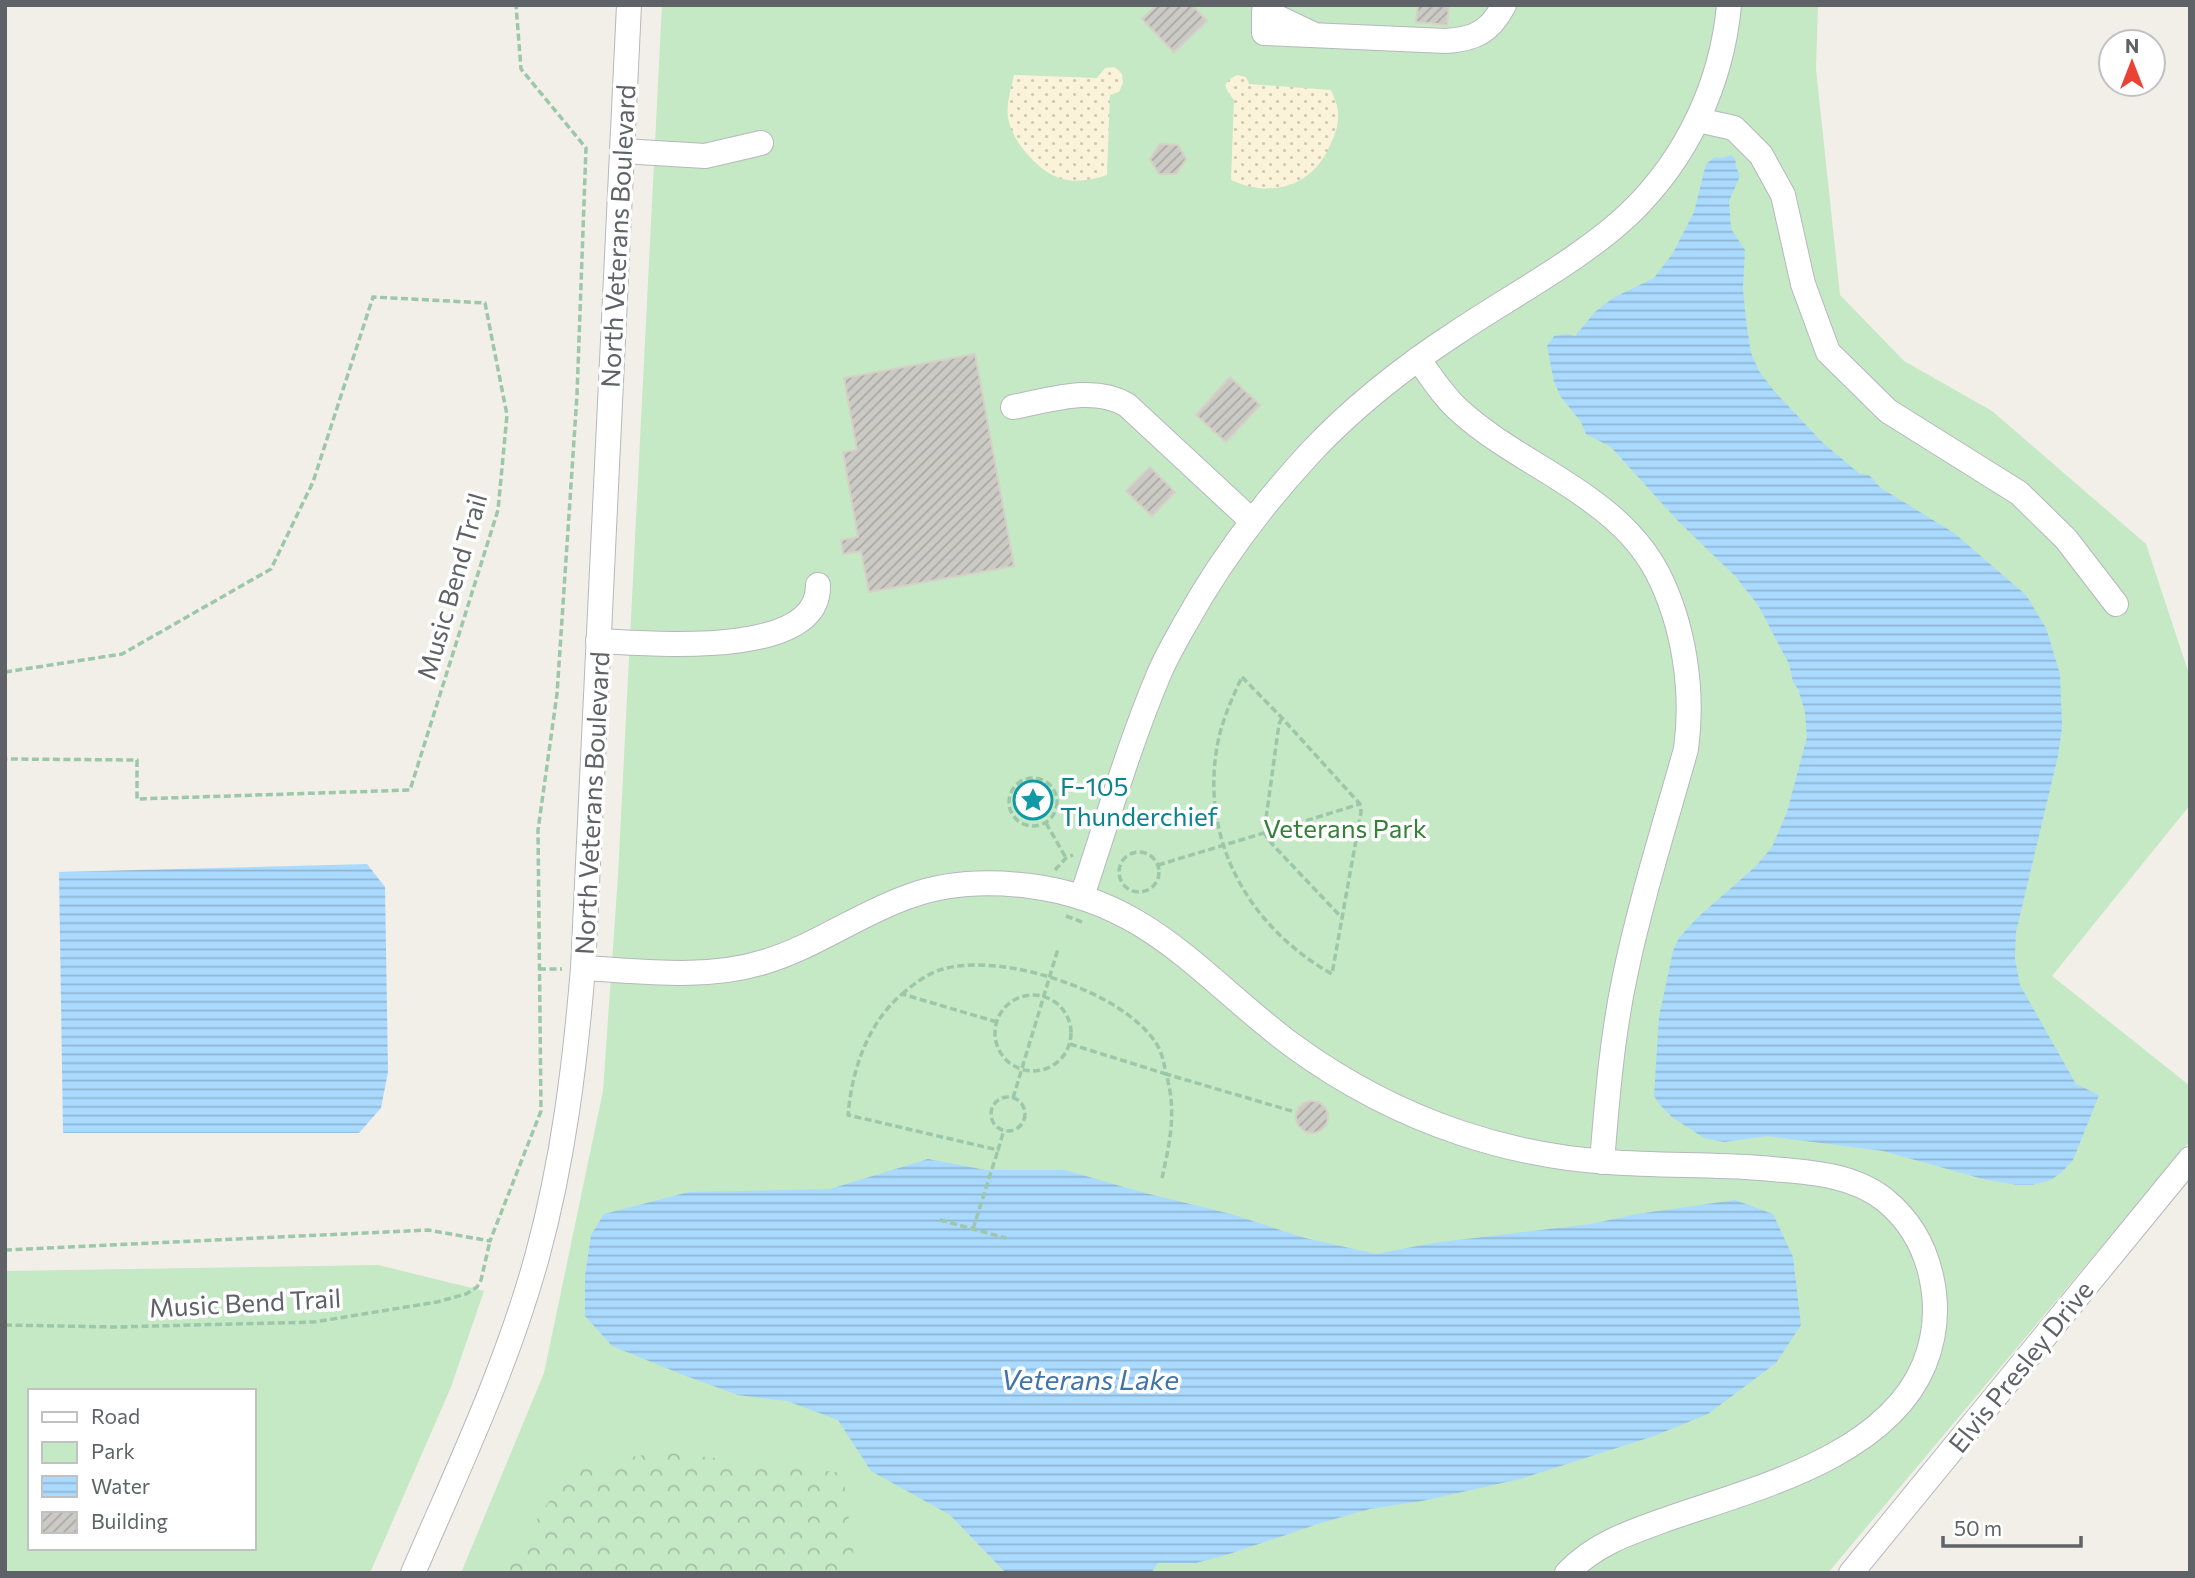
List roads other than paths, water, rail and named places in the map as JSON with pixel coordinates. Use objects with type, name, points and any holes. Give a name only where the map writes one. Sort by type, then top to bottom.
[{"type":"street","name":"North Veterans Boulevard","points":[[413,1573],[506,1353],[537,1257],[551,1203],[572,1079],[583,968],[629,5]]},
{"type":"street","points":[[1315,35],[1463,40],[1488,28],[1504,5]]},
{"type":"street","points":[[1082,896],[1124,766],[1159,672],[1195,605],[1222,563],[1252,522],[1311,452],[1344,420],[1418,359],[1594,242],[1629,215],[1668,170],[1698,120],[1716,76],[1729,5]]},
{"type":"street","points":[[1698,120],[1734,128],[1761,155],[1783,195],[1803,284],[1828,352],[1888,411],[2019,493],[2066,539],[2116,604]]},
{"type":"street","points":[[622,151],[705,156],[761,143]]},
{"type":"street","points":[[1418,359],[1458,410],[1474,423],[1613,517],[1657,571],[1676,619],[1685,672],[1689,729],[1624,979],[1613,1050],[1602,1162]]},
{"type":"street","points":[[1013,407],[1071,396],[1098,394],[1118,399],[1252,522]]},
{"type":"street","points":[[598,641],[703,644],[757,638],[798,623],[810,614],[816,604],[818,585]]},
{"type":"street","points":[[583,968],[699,972],[747,966],[768,961],[911,895],[961,884],[1020,885],[1082,896],[1126,915],[1169,942],[1319,1065],[1388,1103],[1428,1121],[1501,1145],[1602,1162],[1718,1164],[1810,1171],[1862,1185],[1885,1200],[1905,1220],[1919,1241],[1929,1264],[1935,1290],[1936,1315],[1923,1367],[1895,1408],[1873,1430],[1846,1450],[1793,1474],[1624,1535],[1585,1556],[1567,1573]]},
{"type":"street","name":"Elvis Presley Drive","points":[[1851,1573],[2190,1159]]},
{"type":"water","points":[[1731,155],[1735,158],[1740,176],[1729,201],[1731,229],[1745,250],[1743,289],[1746,321],[1751,353],[1759,371],[1823,443],[1860,474],[1869,475],[1881,488],[1954,533],[2026,595],[2046,628],[2060,674],[2062,727],[2058,756],[2016,932],[2015,959],[2020,985],[2076,1084],[2099,1095],[2073,1160],[2051,1180],[2032,1185],[2017,1185],[1983,1179],[1883,1151],[1767,1136],[1724,1142],[1704,1138],[1672,1117],[1654,1096],[1659,1017],[1673,951],[1679,938],[1697,918],[1756,866],[1772,847],[1787,812],[1807,737],[1805,712],[1789,664],[1758,605],[1736,577],[1677,520],[1611,447],[1586,434],[1554,382],[1547,346],[1554,336],[1575,336],[1595,312],[1613,298],[1654,278],[1673,253],[1694,212],[1706,164],[1715,157]]},
{"type":"water","points":[[367,864],[385,887],[388,1072],[381,1108],[359,1133],[63,1133],[59,872]]},
{"type":"water","name":"Veterans Lake","points":[[928,1159],[986,1170],[1065,1170],[1231,1214],[1305,1238],[1376,1254],[1433,1243],[1591,1224],[1637,1214],[1735,1200],[1773,1214],[1793,1257],[1801,1325],[1776,1363],[1708,1414],[1654,1436],[1520,1479],[1422,1501],[1370,1509],[1196,1563],[1158,1563],[1151,1573],[1006,1573],[950,1515],[871,1471],[838,1420],[787,1401],[738,1395],[612,1346],[585,1316],[585,1276],[591,1235],[604,1214],[689,1192],[830,1189]]},
{"type":"place","name":"F-105 Thunderchief","points":[[1033,800]]},
{"type":"park label","name":"Veterans Park","points":[[1345,827]]}]
